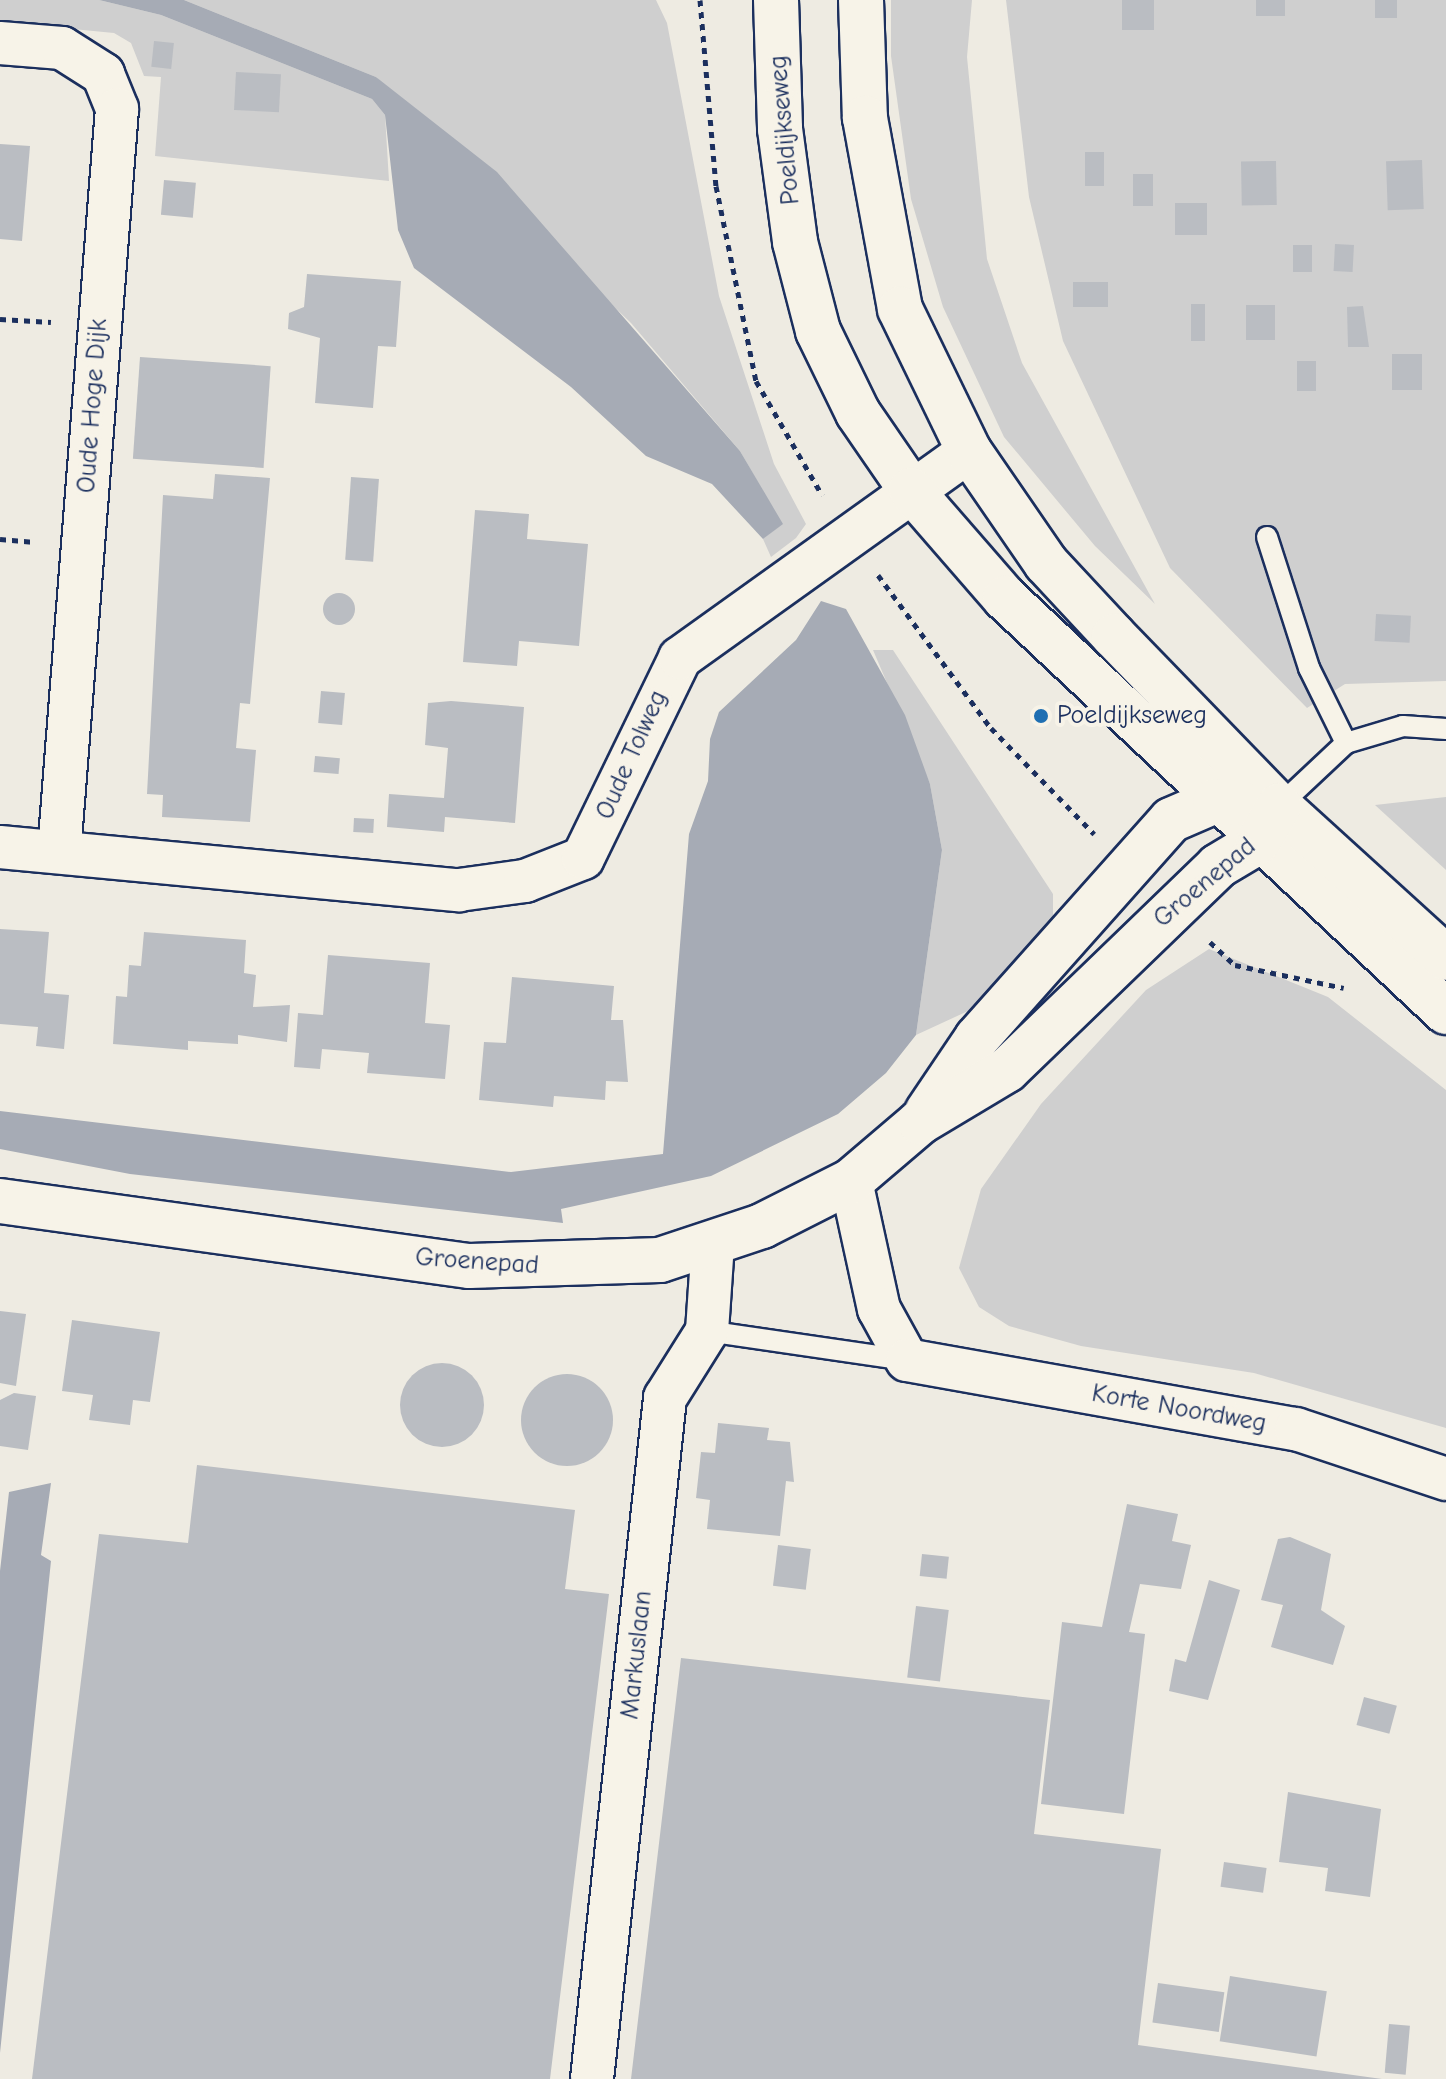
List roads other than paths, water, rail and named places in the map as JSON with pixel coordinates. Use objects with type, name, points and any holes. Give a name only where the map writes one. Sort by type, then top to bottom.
[{"type":"street","name":"Poeldijkseweg","points":[[776,0],[780,129],[795,242],[818,331],[858,413],[911,490],[1005,598],[1215,801]]},
{"type":"street","points":[[861,0],[865,118],[890,265],[928,380],[969,451],[1046,563],[1269,824],[1446,1012]]},
{"type":"street","name":"Oude Hoge Dijk","points":[[0,43],[62,48],[103,74],[117,109],[59,852]]},
{"type":"street","name":"Oude Tolweg","points":[[0,847],[459,890],[525,881],[583,858],[680,658],[969,451]]},
{"type":"street","name":"Groenepad","points":[[0,1201],[469,1266],[660,1260],[713,1242],[851,1181],[920,1122],[1007,1070],[1218,866],[1269,824],[1215,801],[1171,820],[1126,864],[977,1038],[920,1122]]},
{"type":"street","points":[[1269,824],[1446,958]]},
{"type":"street","points":[[851,1181],[879,1309],[907,1360]]},
{"type":"street","name":"Markuslaan","points":[[592,2079],[665,1398],[707,1331],[713,1242]]},
{"type":"street","name":"Korte Noordweg","points":[[907,1360],[1296,1429],[1446,1479]]},
{"type":"lane","points":[[1267,537],[1309,668],[1346,743]]},
{"type":"lane","points":[[1269,824],[1346,743],[1403,726],[1446,729]]},
{"type":"lane","name":"Korte Noordweg","points":[[707,1331],[907,1360]]},
{"type":"place","name":"Poeldijkseweg","points":[[1041,716]]}]
